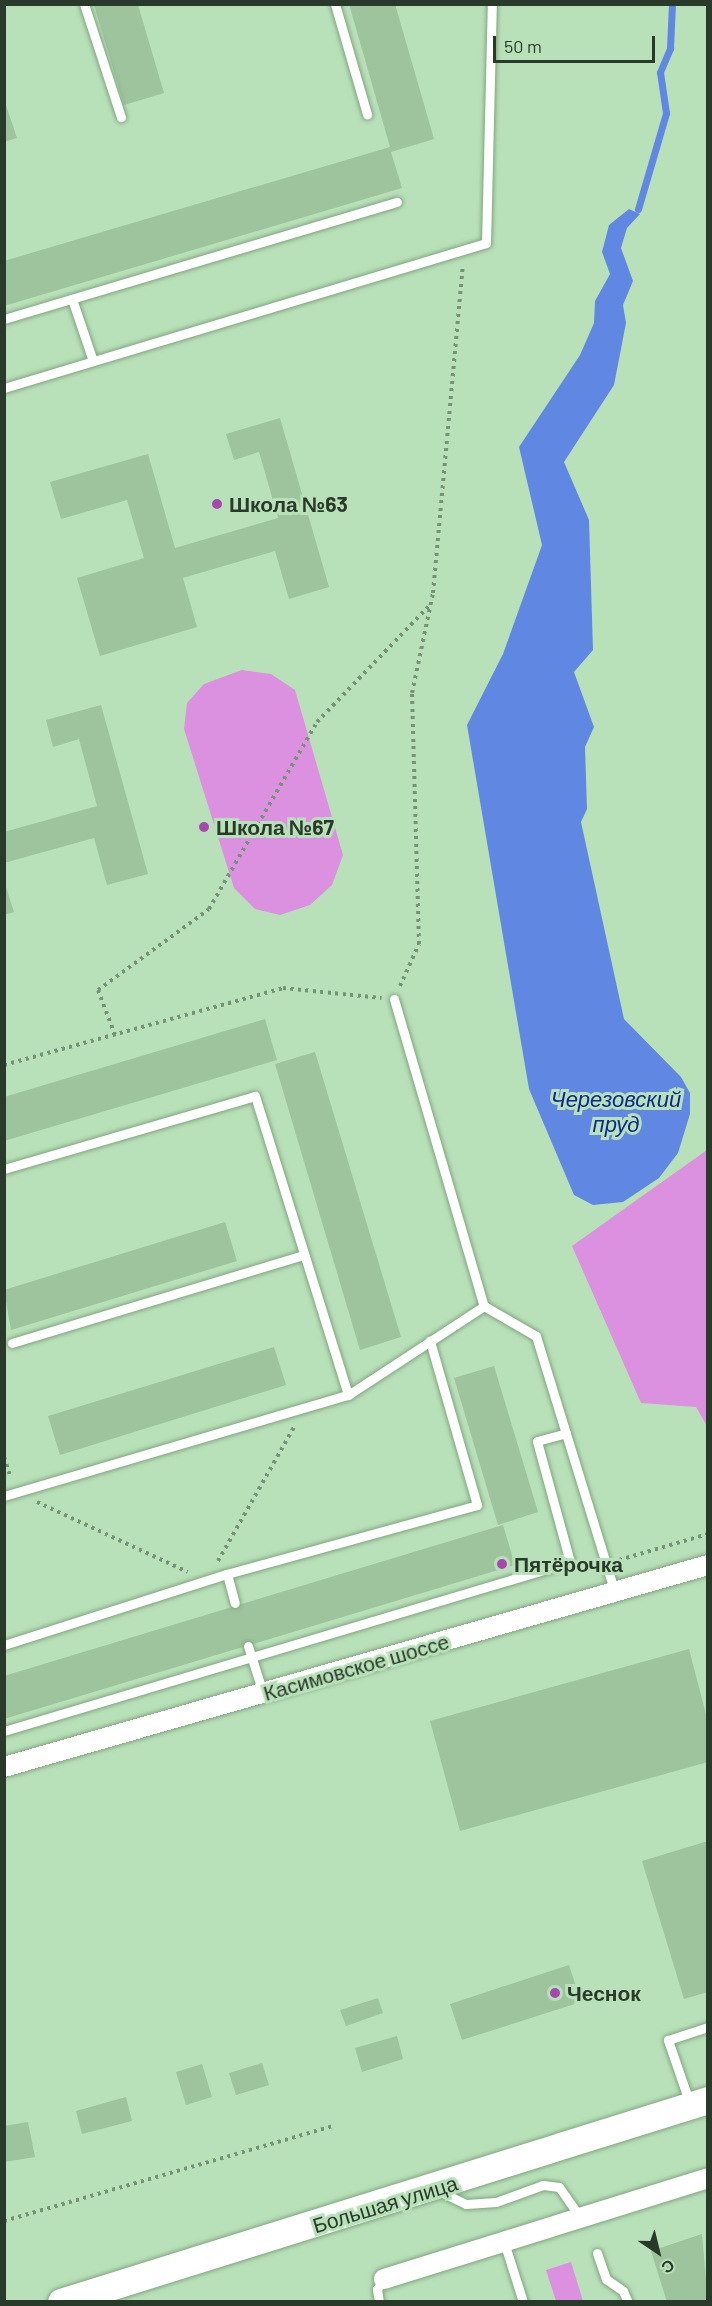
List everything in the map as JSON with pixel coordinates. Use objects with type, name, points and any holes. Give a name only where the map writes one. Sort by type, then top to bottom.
[{"type":"street","name":"Касимовское шоссе","points":[[4,1767],[708,1565]]},
{"type":"street","name":"Большая улица","points":[[61,2301],[435,2189],[699,2103]]},
{"type":"street","points":[[384,2279],[708,2178]]},
{"type":"lane","points":[[84,4],[121,117]]},
{"type":"lane","points":[[335,4],[367,114]]},
{"type":"lane","points":[[4,388],[486,243],[492,4]]},
{"type":"lane","points":[[4,319],[398,202]]},
{"type":"lane","points":[[72,299],[93,361]]},
{"type":"lane","points":[[394,999],[484,1306],[536,1336],[615,1593]]},
{"type":"lane","points":[[4,1169],[255,1096],[348,1395]]},
{"type":"lane","points":[[12,1343],[304,1254]]},
{"type":"lane","points":[[4,1496],[348,1395],[484,1306]]},
{"type":"lane","points":[[4,1645],[226,1574],[477,1505],[430,1341]]},
{"type":"lane","points":[[4,1731],[570,1563],[537,1441],[566,1433]]},
{"type":"lane","points":[[226,1574],[235,1603]]},
{"type":"lane","points":[[248,1646],[262,1694]]},
{"type":"lane","points":[[699,2103],[668,2040],[708,2027]]},
{"type":"lane","points":[[435,2189],[466,2204],[496,2202],[543,2185],[559,2187],[582,2218]]},
{"type":"lane","points":[[504,2242],[523,2301]]},
{"type":"lane","points":[[597,2253],[606,2279],[623,2291],[628,2301]]},
{"type":"lane","points":[[379,2301],[377,2289],[384,2279]]},
{"type":"path","points":[[4,1065],[284,988],[394,999],[419,944],[412,693],[430,605],[464,250]]},
{"type":"path","points":[[115,1035],[98,990],[209,909],[317,722],[430,605]]},
{"type":"path","points":[[4,1457],[16,1492],[207,1581],[305,1408]]},
{"type":"path","points":[[606,1564],[708,1534]]},
{"type":"path","points":[[4,2221],[333,2126]]},
{"type":"shaded area","points":[[242,670],[271,674],[295,690],[343,855],[332,885],[310,905],[280,915],[255,909],[234,888],[184,729],[187,703],[204,684]]},
{"type":"shaded area","points":[[707,1150],[707,1426],[696,1407],[641,1403],[572,1246]]},
{"type":"shaded area","points":[[571,2262],[583,2301],[556,2301],[546,2270]]},
{"type":"water","name":"Черезовский пруд","points":[[629,209],[640,214],[627,228],[621,248],[633,281],[623,305],[626,323],[614,385],[564,462],[589,520],[593,650],[574,672],[594,727],[585,747],[587,809],[581,822],[624,1019],[681,1077],[690,1093],[690,1114],[678,1153],[659,1178],[623,1202],[593,1205],[574,1195],[529,1089],[467,725],[503,654],[542,545],[519,447],[580,355],[594,323],[595,301],[610,274],[602,252],[609,225]]},
{"type":"building","points":[[349,4],[395,4],[434,139],[391,152],[402,188],[4,306],[4,261],[390,147]]},
{"type":"building","points":[[94,5],[138,5],[164,93],[124,105]]},
{"type":"building","points":[[4,99],[17,138],[4,142]]},
{"type":"building","points":[[280,418],[329,587],[289,599],[275,551],[183,578],[197,627],[100,656],[77,578],[144,558],[127,500],[61,519],[50,482],[148,454],[175,548],[278,518],[259,452],[234,460],[226,434]]},
{"type":"building","points":[[101,705],[148,874],[107,885],[94,838],[4,863],[4,832],[97,806],[79,739],[53,747],[46,720]]},
{"type":"building","points":[[4,881],[14,912],[4,915]]},
{"type":"building","points":[[265,1019],[277,1060],[4,1141],[4,1097]]},
{"type":"building","points":[[315,1052],[401,1337],[360,1350],[275,1064]]},
{"type":"building","points":[[225,1222],[237,1261],[11,1330],[4,1290]]},
{"type":"building","points":[[274,1347],[286,1385],[60,1455],[48,1416]]},
{"type":"building","points":[[494,1366],[538,1512],[498,1525],[454,1378]]},
{"type":"building","points":[[503,1525],[515,1565],[4,1719],[4,1676]]},
{"type":"building","points":[[689,1649],[708,1722],[708,1762],[460,1831],[430,1721]]},
{"type":"building","points":[[708,1841],[708,1992],[684,1999],[642,1861]]},
{"type":"building","points":[[569,1965],[581,2002],[462,2040],[450,2004]]},
{"type":"building","points":[[378,1998],[383,2013],[346,2026],[340,2010]]},
{"type":"building","points":[[397,2036],[403,2059],[362,2072],[355,2048]]},
{"type":"building","points":[[262,2063],[269,2085],[236,2095],[229,2073]]},
{"type":"building","points":[[202,2064],[212,2097],[186,2105],[176,2072]]},
{"type":"building","points":[[126,2097],[132,2121],[82,2134],[76,2111]]},
{"type":"building","points":[[28,2122],[35,2157],[4,2162],[4,2126]]},
{"type":"building","points":[[702,2234],[708,2302],[667,2302],[651,2251]]},
{"type":"waterway","points":[[638,209],[666,113],[660,72],[670,48],[672,4]]},
{"type":"place","name":"Школа №63","points":[[217,504]]},
{"type":"place","name":"Школа №67","points":[[204,827]]},
{"type":"place","name":"Пятёрочка","points":[[502,1564]]},
{"type":"place","name":"Чеснок","points":[[555,1993]]}]
